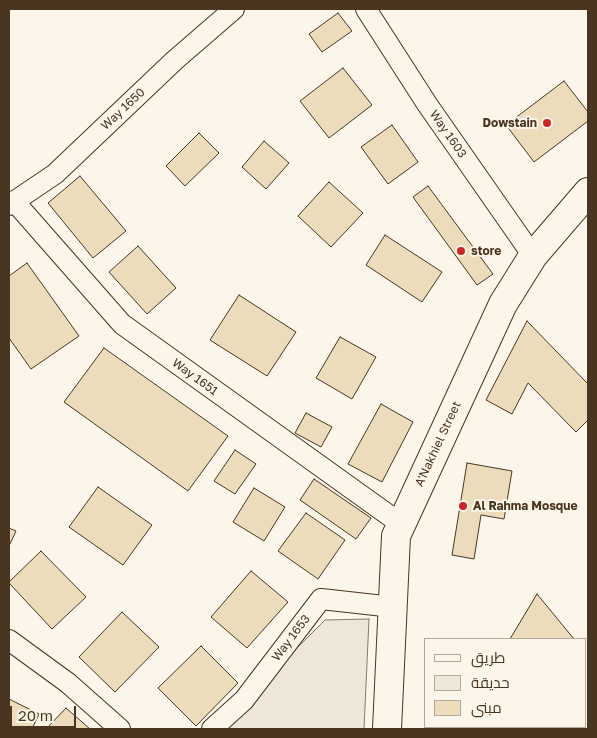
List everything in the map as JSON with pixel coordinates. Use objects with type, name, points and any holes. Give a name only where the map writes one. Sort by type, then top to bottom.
[{"type":"street","name":"Way 1650","points":[[12,203],[55,174],[175,60],[234,9]]},
{"type":"street","name":"Way 1603","points":[[366,9],[427,104],[533,256]]},
{"type":"street","name":"A'Nakhiel Street","points":[[387,729],[396,536],[503,304],[533,256],[588,192]]},
{"type":"street","name":"Way 1651","points":[[12,203],[122,324],[401,524]]},
{"type":"street","points":[[562,222],[588,206]]},
{"type":"street","name":"Way 1653","points":[[212,729],[244,700],[320,599],[393,607]]},
{"type":"street","points":[[9,640],[68,682],[120,729]]},
{"type":"green space","points":[[369,619],[364,729],[216,729],[325,620]]},
{"type":"building","points":[[338,13],[352,31],[322,52],[309,34]]},
{"type":"building","points":[[343,68],[372,105],[329,138],[300,101]]},
{"type":"building","name":"Dowstain","points":[[564,81],[588,112],[588,121],[534,162],[506,125]]},
{"type":"building","points":[[392,125],[418,162],[388,184],[361,147]]},
{"type":"building","points":[[199,133],[219,153],[185,186],[166,166]]},
{"type":"building","points":[[264,141],[289,163],[266,189],[242,167]]},
{"type":"building","points":[[80,176],[126,231],[93,258],[48,203]]},
{"type":"building","points":[[329,182],[363,213],[331,247],[298,216]]},
{"type":"building","points":[[428,186],[493,274],[477,285],[413,197]]},
{"type":"building","points":[[385,235],[442,272],[422,302],[366,265]]},
{"type":"building","points":[[138,246],[176,288],[147,314],[109,272]]},
{"type":"building","points":[[27,263],[79,336],[31,369],[9,338],[9,276]]},
{"type":"building","points":[[239,295],[296,332],[267,376],[210,340]]},
{"type":"building","points":[[527,321],[588,384],[588,420],[576,432],[528,383],[512,414],[486,400]]},
{"type":"building","points":[[340,337],[376,357],[352,399],[316,378]]},
{"type":"building","points":[[104,348],[228,436],[188,491],[64,402]]},
{"type":"building","points":[[381,404],[413,422],[382,482],[348,464]]},
{"type":"building","points":[[306,413],[332,427],[321,447],[295,433]]},
{"type":"building","points":[[235,450],[256,464],[235,494],[214,481]]},
{"type":"building","points":[[467,463],[512,471],[504,519],[481,515],[474,559],[452,555]]},
{"type":"building","points":[[314,479],[371,518],[356,539],[300,500]]},
{"type":"building","points":[[98,487],[152,525],[123,565],[69,527]]},
{"type":"building","points":[[254,488],[285,507],[264,541],[233,522]]},
{"type":"building","points":[[306,513],[345,540],[318,579],[278,551]]},
{"type":"building","points":[[9,528],[16,531],[9,546]]},
{"type":"building","points":[[41,551],[86,597],[52,629],[9,583]]},
{"type":"building","points":[[251,571],[288,602],[247,648],[211,617]]},
{"type":"building","points":[[537,594],[573,638],[511,638]]},
{"type":"building","points":[[122,612],[159,647],[115,692],[79,657]]},
{"type":"building","points":[[201,646],[238,683],[196,726],[158,688]]},
{"type":"building","points":[[9,699],[39,714],[32,729],[9,729]]},
{"type":"building","points":[[66,708],[90,729],[46,729]]},
{"type":"place","name":"Dowstain","points":[[547,123]]},
{"type":"place","name":"store","points":[[461,251]]},
{"type":"place","name":"Al Rahma Mosque","points":[[463,506]]}]
